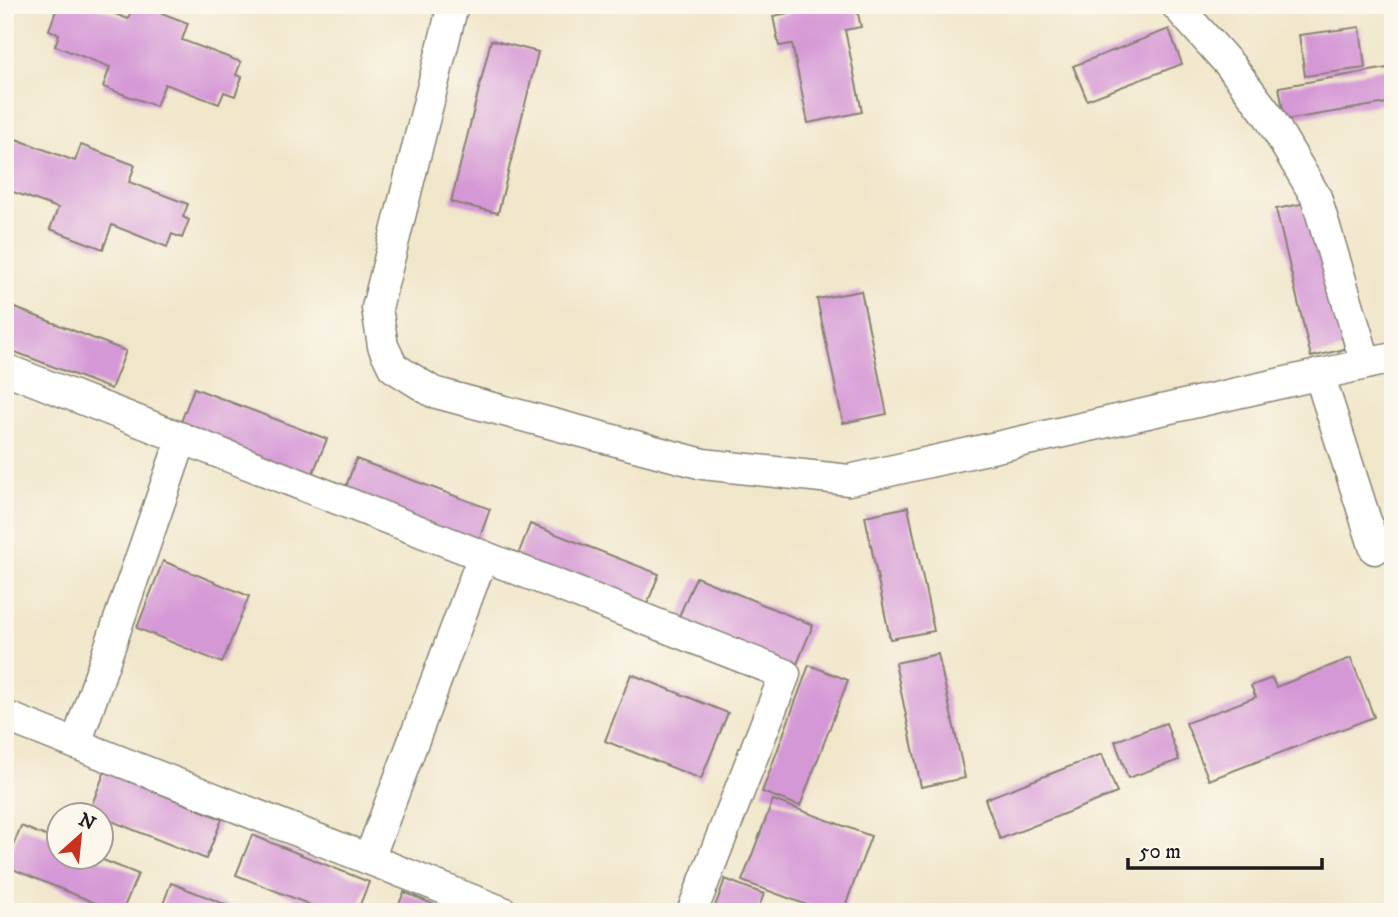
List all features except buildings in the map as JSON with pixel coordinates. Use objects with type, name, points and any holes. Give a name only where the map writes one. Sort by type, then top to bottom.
[{"type":"lane","points":[[453,5],[377,308],[383,346],[393,366],[433,391],[703,464],[849,481],[1379,361],[1316,197],[1268,115],[1230,65],[1176,5]]},
{"type":"lane","points":[[5,369],[785,674],[692,912]]},
{"type":"lane","points":[[1319,374],[1375,549]]},
{"type":"lane","points":[[76,744],[183,438]]},
{"type":"lane","points":[[369,859],[483,556]]},
{"type":"lane","points":[[5,716],[503,912]]}]
